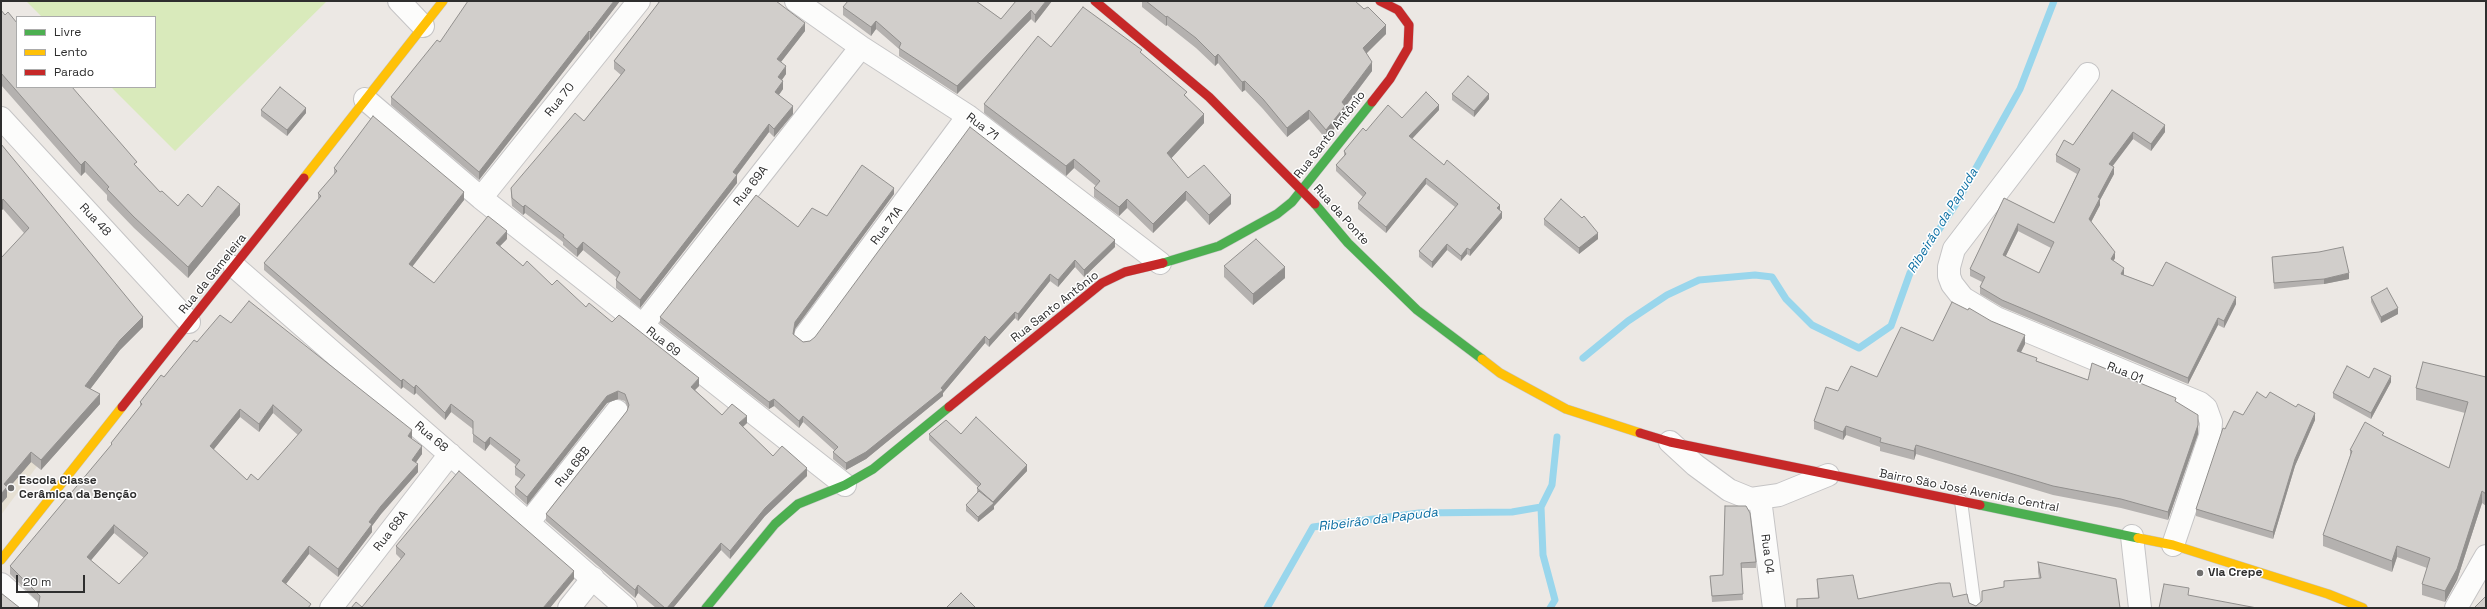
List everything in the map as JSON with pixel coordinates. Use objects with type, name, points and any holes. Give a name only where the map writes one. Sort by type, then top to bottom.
[{"type":"street","points":[[399,1],[423,26]]},
{"type":"street","name":"Rua da Gameleira","points":[[1,560],[189,322],[235,267],[364,99],[443,1]]},
{"type":"street","name":"Rua 70","points":[[481,198],[639,1]]},
{"type":"street","name":"Rua 71","points":[[796,1],[861,47],[968,116],[1160,263]]},
{"type":"street","name":"Rua da Ponte","points":[[1095,1],[1210,97],[1303,190],[1348,243],[1417,310],[1500,373],[1566,409]]},
{"type":"street","name":"Rua Santo Antônio","points":[[706,608],[775,524],[798,504],[845,485],[873,469],[901,448],[955,401],[1102,283],[1125,272],[1190,256],[1249,231],[1277,214],[1303,190],[1390,79],[1408,48],[1409,25],[1398,10],[1381,2]]},
{"type":"street","name":"Rua 69A","points":[[642,326],[861,47]]},
{"type":"street","name":"Rua 01","points":[[2088,74],[1954,249],[1949,267],[1952,284],[1963,298],[1975,307],[2049,342],[2200,403],[2206,408],[2211,422],[2210,436],[2173,545]]},
{"type":"street","name":"Rua 69","points":[[364,99],[481,198],[845,485]]},
{"type":"street","name":"Rua 71A","points":[[805,336],[968,116]]},
{"type":"street","name":"Rua 48","points":[[1,118],[189,322]]},
{"type":"street","name":"Rua 68","points":[[235,267],[626,608]]},
{"type":"street","name":"Bairro São José Avenida Central","points":[[1566,409],[1670,442],[2173,545],[2328,594],[2363,608]]},
{"type":"street","name":"Rua 68B","points":[[529,522],[617,411]]},
{"type":"street","points":[[1670,442],[1695,465],[1729,490],[1751,499],[1760,499],[1779,495],[1828,475]]},
{"type":"street","name":"Rua 68A","points":[[331,608],[450,454]]},
{"type":"street","name":"Rua 04","points":[[1760,499],[1774,608]]},
{"type":"street","points":[[2132,536],[2140,608]]},
{"type":"street","points":[[2456,608],[2486,556]]},
{"type":"street","points":[[569,608],[593,578]]},
{"type":"street","points":[[1,584],[28,608]]},
{"type":"lane","points":[[1961,501],[1975,608]]},
{"type":"shaded area","name":"Escola Classe Cerâmica da Benção","points":[[1,426],[41,461],[1,515]]},
{"type":"green space","points":[[26,1],[327,1],[175,151],[112,88],[156,88],[156,16],[41,16]]},
{"type":"building","points":[[468,1],[614,1],[479,172],[391,97],[437,40],[440,42]]},
{"type":"building","points":[[660,1],[776,1],[805,23],[777,59],[786,66],[778,77],[783,81],[775,92],[793,106],[774,129],[769,124],[733,172],[737,175],[640,300],[616,280],[620,272],[583,242],[577,249],[563,237],[564,235],[525,205],[523,207],[512,198],[511,188],[575,113],[584,121],[625,70],[614,61]]},
{"type":"building","points":[[848,1],[976,1],[1001,19],[1016,1],[1046,1],[1035,15],[1031,10],[957,86],[899,48],[901,43],[876,21],[871,27],[843,7]]},
{"type":"building","points":[[1146,1],[1355,1],[1364,9],[1368,7],[1386,25],[1363,48],[1372,62],[1342,102],[1345,106],[1326,130],[1309,110],[1287,128],[1263,99],[1245,81],[1242,82],[1218,54],[1215,57],[1196,38]]},
{"type":"building","points":[[1083,7],[1142,50],[1140,52],[1187,92],[1184,95],[1204,114],[1167,153],[1188,178],[1204,165],[1231,195],[1209,215],[1186,191],[1153,224],[1127,199],[1119,207],[1094,188],[1100,181],[1074,159],[1066,166],[984,104],[1038,36],[1051,47]]},
{"type":"building","points":[[1,10],[5,15],[8,12],[16,22],[16,88],[73,88],[137,162],[134,164],[160,192],[162,191],[178,206],[188,194],[202,207],[218,186],[240,204],[188,267],[134,217],[107,189],[109,187],[85,161],[81,165],[1,73]]},
{"type":"building","points":[[1468,76],[1489,94],[1474,111],[1452,94]]},
{"type":"building","points":[[280,87],[306,108],[287,130],[261,110]]},
{"type":"building","points":[[2112,90],[2165,125],[2151,144],[2133,132],[2109,164],[2114,167],[2098,197],[2100,198],[2089,219],[2115,252],[2111,259],[2124,268],[2121,274],[2153,286],[2166,262],[2236,297],[2224,321],[2218,318],[2188,378],[2002,300],[1980,287],[1985,277],[1970,269],[2004,198],[2054,223],[2080,169],[2056,155],[2064,140],[2073,145]],"holes":[[[2018,224],[2054,242],[2039,273],[2003,255]]]},
{"type":"building","points":[[1426,92],[1439,105],[1409,136],[1444,165],[1447,160],[1500,205],[1497,208],[1502,212],[1470,250],[1467,248],[1461,256],[1447,244],[1432,262],[1419,251],[1458,204],[1426,178],[1386,227],[1358,203],[1366,193],[1336,165],[1346,154],[1344,151],[1363,128],[1366,131],[1388,105],[1402,118]]},
{"type":"building","points":[[373,116],[464,192],[409,264],[434,283],[488,216],[507,231],[496,243],[523,266],[527,261],[552,285],[557,280],[586,307],[589,303],[612,322],[619,315],[699,378],[691,387],[722,415],[732,404],[747,416],[739,423],[773,456],[782,446],[807,468],[765,508],[730,551],[721,543],[667,608],[665,608],[638,585],[635,590],[546,514],[627,411],[629,405],[625,394],[618,391],[607,396],[527,497],[515,487],[525,475],[515,467],[520,460],[490,437],[485,443],[473,434],[473,421],[451,404],[445,413],[416,385],[414,388],[403,379],[401,381],[264,263],[321,196],[318,193],[337,171],[334,168]]},
{"type":"building","points":[[970,127],[1115,240],[1084,270],[1075,260],[1058,280],[1050,274],[1018,314],[1015,312],[989,340],[985,336],[941,388],[943,390],[866,452],[846,463],[833,452],[838,447],[803,416],[799,421],[774,399],[769,402],[660,317],[756,195],[798,227],[812,208],[827,216],[862,165],[894,188],[795,322],[793,334],[803,342],[810,341],[815,337]]},
{"type":"building","points":[[1,144],[143,317],[120,340],[85,386],[100,394],[41,460],[31,452],[4,484],[7,487],[1,494],[1,258],[29,228],[3,199],[1,201]]},
{"type":"building","points":[[1561,199],[1582,218],[1584,216],[1598,233],[1579,248],[1544,219]]},
{"type":"building","points":[[1256,239],[1285,267],[1253,294],[1224,266]]},
{"type":"building","points":[[2343,247],[2349,273],[2324,279],[2274,283],[2272,257],[2319,252]]},
{"type":"building","points":[[2387,288],[2398,308],[2381,317],[2371,297]]},
{"type":"building","points":[[249,301],[412,430],[408,436],[422,446],[412,460],[418,464],[381,506],[369,522],[372,524],[338,569],[309,546],[282,581],[311,604],[308,608],[38,608],[40,596],[10,566],[112,444],[111,443],[142,404],[140,402],[161,375],[164,377],[194,340],[197,342],[220,315],[231,323]],"holes":[[[273,405],[302,430],[258,480],[251,474],[247,480],[210,446],[240,409],[259,424]],[[114,525],[148,553],[119,584],[87,557]]]},
{"type":"building","points":[[1952,302],[1968,310],[1969,308],[1991,321],[2025,335],[2017,351],[2037,358],[2036,361],[2088,380],[2092,363],[2176,398],[2175,401],[2198,415],[2198,425],[2168,512],[2121,499],[2053,486],[1916,445],[1914,451],[1880,442],[1881,438],[1846,426],[1843,432],[1814,421],[1826,387],[1838,391],[1851,366],[1877,377],[1901,327],[1933,341]]},
{"type":"building","points":[[2423,362],[2486,377],[2486,494],[2482,491],[2457,569],[2445,591],[2422,584],[2430,558],[2397,546],[2392,561],[2323,535],[2352,451],[2350,450],[2365,422],[2384,433],[2382,435],[2449,468],[2468,402],[2416,388]]},
{"type":"building","points":[[2347,366],[2369,378],[2374,368],[2391,376],[2371,413],[2333,393]]},
{"type":"building","points":[[2257,392],[2266,398],[2270,392],[2296,407],[2298,404],[2315,413],[2295,459],[2273,532],[2196,509],[2223,428],[2225,429],[2234,411],[2243,415]]},
{"type":"building","points":[[976,417],[1027,465],[993,502],[977,488],[981,484],[929,434],[946,420],[961,434]]},
{"type":"building","points":[[459,471],[574,571],[543,608],[351,608],[356,602],[362,607],[405,554],[396,546]]},
{"type":"building","points":[[979,491],[994,503],[978,517],[966,505]]},
{"type":"building","points":[[1725,506],[1746,506],[1750,513],[1756,562],[1741,563],[1743,594],[1712,596],[1710,576],[1723,575]]},
{"type":"building","points":[[2038,562],[2116,579],[2120,608],[1797,608],[1797,599],[1819,598],[1817,579],[1853,575],[1858,599],[1939,583],[1950,583],[1953,597],[1967,594],[1969,603],[1976,606],[1982,601],[1982,591],[2004,587],[2004,581],[2041,578]]},
{"type":"building","points":[[2164,584],[2189,588],[2188,595],[2257,608],[2159,608]]},
{"type":"building","points":[[1,593],[20,608],[1,608]]},
{"type":"building","points":[[961,593],[976,608],[946,608]]},
{"type":"building","points":[[2486,596],[2486,608],[2474,608]]},
{"type":"waterway","name":"Ribeirão da Papuda","points":[[1583,358],[1628,321],[1667,295],[1699,280],[1755,275],[1772,277],[1786,299],[1812,325],[1859,348],[1891,326],[1910,273],[1956,204],[2020,89],[2054,1]]},
{"type":"waterway","points":[[1550,608],[1555,600],[1543,555],[1541,507],[1552,485],[1557,437]]},
{"type":"waterway","name":"Ribeirão da Papuda","points":[[1267,608],[1313,527],[1419,513],[1512,512],[1541,507]]},
{"type":"traffic: fast","points":[[1163,263],[1219,246],[1277,214],[1292,202],[1372,102]]},
{"type":"traffic: fast","points":[[1315,204],[1348,243],[1417,310],[1482,359]]},
{"type":"traffic: fast","points":[[706,608],[775,524],[798,504],[845,485],[873,469],[949,407]]},
{"type":"traffic: fast","points":[[1980,505],[2138,538]]},
{"type":"traffic: slow","points":[[304,178],[443,1]]},
{"type":"traffic: slow","points":[[1482,359],[1500,373],[1566,409],[1640,433]]},
{"type":"traffic: slow","points":[[1,560],[122,407]]},
{"type":"traffic: slow","points":[[2138,538],[2173,545],[2328,594],[2363,608]]},
{"type":"traffic: jam","points":[[1095,1],[1209,97],[1315,204]]},
{"type":"traffic: jam","points":[[1372,102],[1390,79],[1408,48],[1409,25],[1398,10],[1380,1]]},
{"type":"traffic: jam","points":[[122,407],[304,178]]},
{"type":"traffic: jam","points":[[949,407],[1102,283],[1125,272],[1163,263]]},
{"type":"traffic: jam","points":[[1640,433],[1670,442],[1980,505]]},
{"type":"place","name":"Escola Classe Cerâmica da Benção","points":[[11,488]]},
{"type":"place","name":"Via Crepe","points":[[2200,573]]}]
